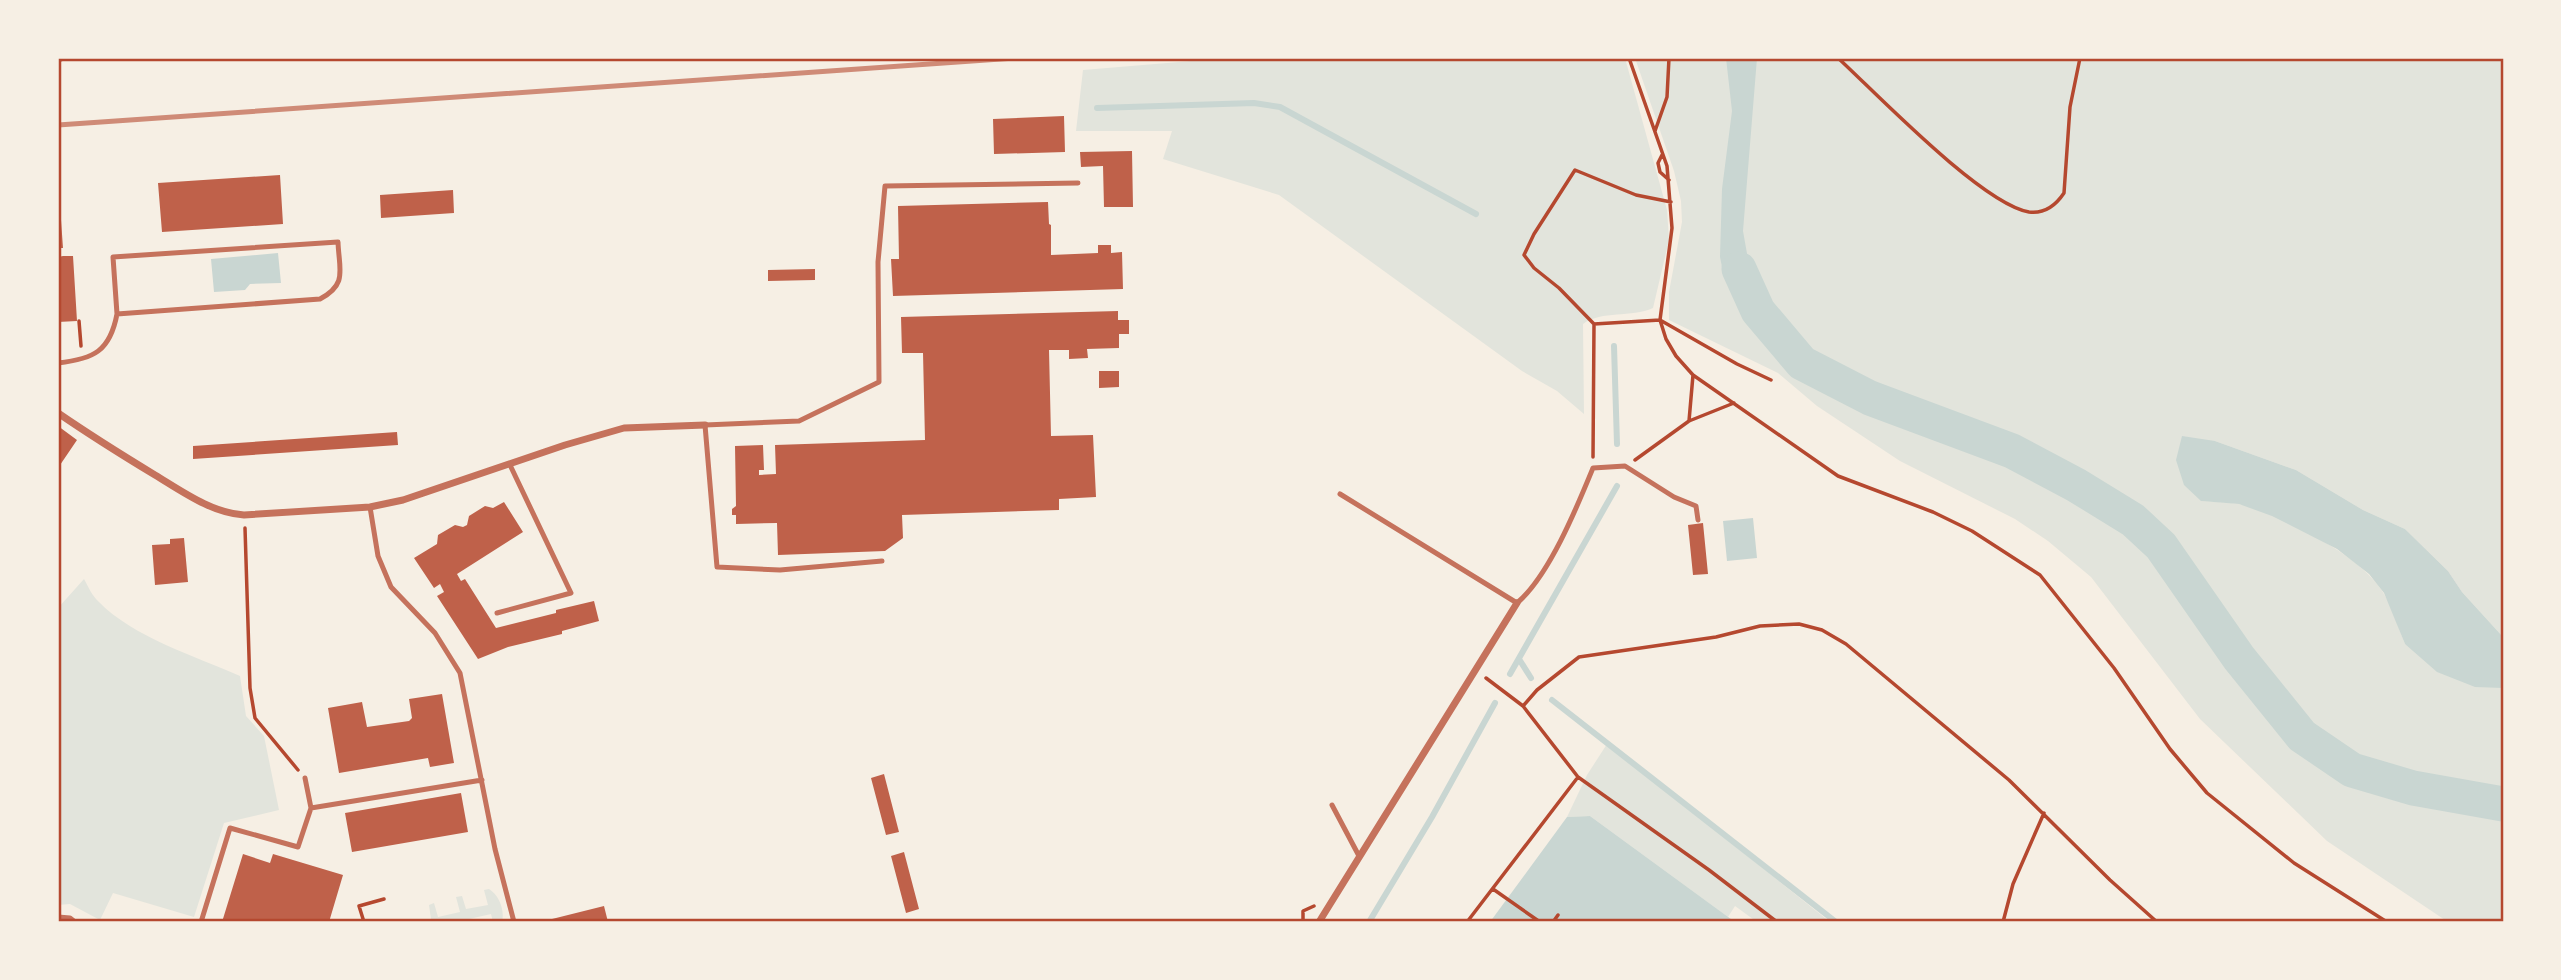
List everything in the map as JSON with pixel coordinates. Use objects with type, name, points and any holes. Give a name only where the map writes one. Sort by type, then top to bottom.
[{"type":"street","points":[[58,413],[194,498],[228,514],[244,515],[370,507],[403,500],[565,445],[624,428],[705,425]]},
{"type":"street","points":[[1319,922],[1517,603]]},
{"type":"lane","points":[[882,561],[780,570],[717,567],[705,425],[799,421],[879,382],[878,262],[885,186],[1078,183]]},
{"type":"lane","points":[[58,363],[93,355],[111,337],[117,314],[113,257],[338,242],[340,280],[334,291],[320,299],[117,314]]},
{"type":"lane","points":[[497,613],[571,593],[510,465]]},
{"type":"lane","points":[[1340,494],[1517,603],[1529,593],[1571,520],[1593,468],[1625,467],[1674,497],[1696,506],[1698,520]]},
{"type":"lane","points":[[370,507],[378,556],[391,587],[435,634],[460,673],[495,849],[514,922]]},
{"type":"lane","points":[[201,922],[230,828],[298,847],[312,808],[306,778]]},
{"type":"lane","points":[[312,808],[482,780]]},
{"type":"lane","points":[[1332,805],[1359,856]]},
{"type":"lane","points":[[58,917],[70,918],[75,922]]},
{"type":"path","points":[[1629,58],[1663,153],[1669,180],[1671,248],[1661,297],[1660,320],[1676,356],[1693,374],[1838,476],[1952,521],[2040,575],[2114,668],[2169,749],[2207,793],[2294,863],[2387,922]]},
{"type":"path","points":[[1655,131],[1667,97],[1669,58]]},
{"type":"path","points":[[1838,58],[1954,165],[1997,199],[2030,212],[2046,210],[2057,203],[2064,193],[2070,107],[2080,58]]},
{"type":"path","points":[[1663,153],[1658,163],[1660,172],[1669,180]]},
{"type":"path","points":[[1593,468],[1594,324],[1559,288],[1534,268],[1524,255],[1534,234],[1575,170],[1636,195],[1671,202]]},
{"type":"path","points":[[1594,324],[1660,320],[1771,380]]},
{"type":"path","points":[[79,321],[84,358]]},
{"type":"path","points":[[1689,421],[1693,374]]},
{"type":"path","points":[[1625,467],[1689,421],[1734,403]]},
{"type":"path","points":[[244,515],[250,688],[255,718],[306,778]]},
{"type":"path","points":[[1523,706],[1537,690],[1579,657],[1716,637],[1760,626],[1799,624],[1822,629],[1846,644],[2009,780],[2093,864],[2157,922]]},
{"type":"path","points":[[1496,684],[1523,706],[1578,777],[1777,922]]},
{"type":"path","points":[[1468,922],[1578,777]]},
{"type":"path","points":[[2003,922],[2013,884],[2044,813]]},
{"type":"path","points":[[1493,889],[1540,922]]},
{"type":"path","points":[[364,922],[359,906],[384,899]]},
{"type":"path","points":[[1553,922],[1558,915]]},
{"type":"shaded area","points":[[1227,58],[1625,58],[1667,210],[1669,240],[1653,308],[1599,317],[1583,324],[1584,414],[1557,391],[1522,371],[1279,195],[1163,159],[1172,131],[1076,131],[1083,70]]},
{"type":"shaded area","points":[[1635,58],[2503,58],[2503,637],[2462,592],[2448,571],[2405,529],[2363,510],[2296,470],[2215,441],[2201,501],[2234,503],[2256,509],[2297,527],[2340,552],[2374,580],[2384,594],[2405,644],[2503,688],[2503,922],[2448,922],[2327,841],[2200,719],[2091,577],[2048,541],[2015,519],[1900,461],[1817,406],[1778,373],[1669,320],[1669,292],[1682,222],[1681,201],[1674,171]]},
{"type":"shaded area","points":[[1726,58],[1757,58],[1743,231],[1751,276],[1767,306],[1751,315],[1724,277],[1720,257],[1722,189],[1732,111]]},
{"type":"shaded area","points":[[278,253],[281,283],[250,284],[245,290],[214,292],[211,259]]},
{"type":"shaded area","points":[[2182,436],[2215,441],[2296,470],[2363,510],[2405,529],[2448,571],[2462,592],[2503,637],[2503,688],[2475,687],[2437,672],[2405,644],[2384,593],[2369,574],[2337,549],[2272,516],[2239,504],[2201,501],[2184,485],[2176,460]]},
{"type":"shaded area","points":[[1753,518],[1757,558],[1727,561],[1723,521]]},
{"type":"shaded area","points":[[84,579],[97,600],[129,626],[165,645],[240,676],[246,716],[264,736],[279,810],[224,823],[194,917],[113,893],[100,920],[70,904],[58,905],[58,608]]},
{"type":"shaded area","points":[[1607,744],[1830,922],[1757,922],[1735,906],[1728,917],[1590,816],[1567,817],[1587,775]]},
{"type":"shaded area","points":[[1590,816],[1735,922],[1490,922],[1567,817]]},
{"type":"shaded area","points":[[489,889],[500,903],[502,922],[493,922],[491,914],[469,919],[469,922],[418,922],[431,919],[429,905],[434,903],[438,917],[460,912],[456,897],[462,896],[466,909],[488,905],[484,890]]},
{"type":"building","points":[[1064,116],[1065,152],[994,154],[993,119]]},
{"type":"building","points":[[1132,151],[1133,207],[1104,207],[1103,166],[1081,167],[1080,152]]},
{"type":"building","points":[[280,175],[283,224],[162,232],[158,183]]},
{"type":"building","points":[[453,190],[454,213],[381,218],[380,195]]},
{"type":"building","points":[[1048,202],[1051,255],[1098,253],[1098,245],[1111,245],[1111,253],[1122,252],[1123,289],[893,296],[891,259],[899,259],[898,206]]},
{"type":"building","points":[[60,206],[63,248],[58,248]]},
{"type":"building","points":[[73,256],[77,321],[58,322],[58,257]]},
{"type":"building","points":[[815,269],[815,280],[768,281],[768,270]]},
{"type":"building","points":[[1118,311],[1118,320],[1129,320],[1129,334],[1119,334],[1119,348],[1087,349],[1088,358],[1069,359],[1069,350],[1049,350],[1051,436],[1093,435],[1096,497],[1059,499],[1059,510],[902,515],[903,538],[885,551],[778,555],[777,523],[736,524],[736,515],[732,515],[732,509],[736,506],[735,446],[763,445],[764,470],[759,470],[759,475],[776,474],[775,445],[925,440],[923,353],[902,353],[901,317]]},
{"type":"building","points":[[1099,371],[1119,371],[1119,387],[1099,388]]},
{"type":"building","points":[[58,426],[77,440],[58,468]]},
{"type":"building","points":[[397,432],[398,445],[193,459],[193,446]]},
{"type":"building","points":[[504,502],[523,532],[457,574],[461,581],[465,579],[496,628],[594,601],[599,621],[562,631],[562,634],[508,647],[478,659],[437,596],[444,592],[440,584],[434,588],[414,558],[437,544],[438,535],[455,525],[467,525],[469,516],[485,506],[493,508]]},
{"type":"building","points":[[1703,523],[1708,574],[1693,575],[1688,525]]},
{"type":"building","points":[[184,538],[188,582],[155,585],[152,545],[170,544],[170,539]]},
{"type":"building","points":[[442,694],[454,763],[430,767],[428,758],[339,773],[328,708],[362,702],[367,727],[409,721],[412,718],[409,699]]},
{"type":"building","points":[[884,774],[899,832],[886,835],[871,778]]},
{"type":"building","points":[[461,793],[468,832],[352,852],[345,813]]},
{"type":"building","points":[[904,852],[919,909],[906,913],[891,856]]},
{"type":"building","points":[[243,854],[270,863],[273,854],[343,875],[329,922],[222,922]]},
{"type":"building","points":[[604,906],[608,922],[544,922],[544,921]]},
{"type":"waterway","points":[[1097,108],[1254,103],[1280,107],[1476,214]]},
{"type":"waterway","points":[[1739,269],[1758,311],[1802,363],[1870,398],[2012,451],[2076,485],[2133,520],[2161,546],[2239,658],[2302,736],[2352,770],[2413,788],[2503,804]]},
{"type":"waterway","points":[[1614,346],[1617,444]]},
{"type":"waterway","points":[[1510,674],[1617,486]]},
{"type":"waterway","points":[[1519,659],[1531,678]]},
{"type":"waterway","points":[[1552,700],[1836,922]]},
{"type":"waterway","points":[[1369,922],[1432,817],[1495,703]]},
{"type":"railway","points":[[58,125],[1015,58]]}]
